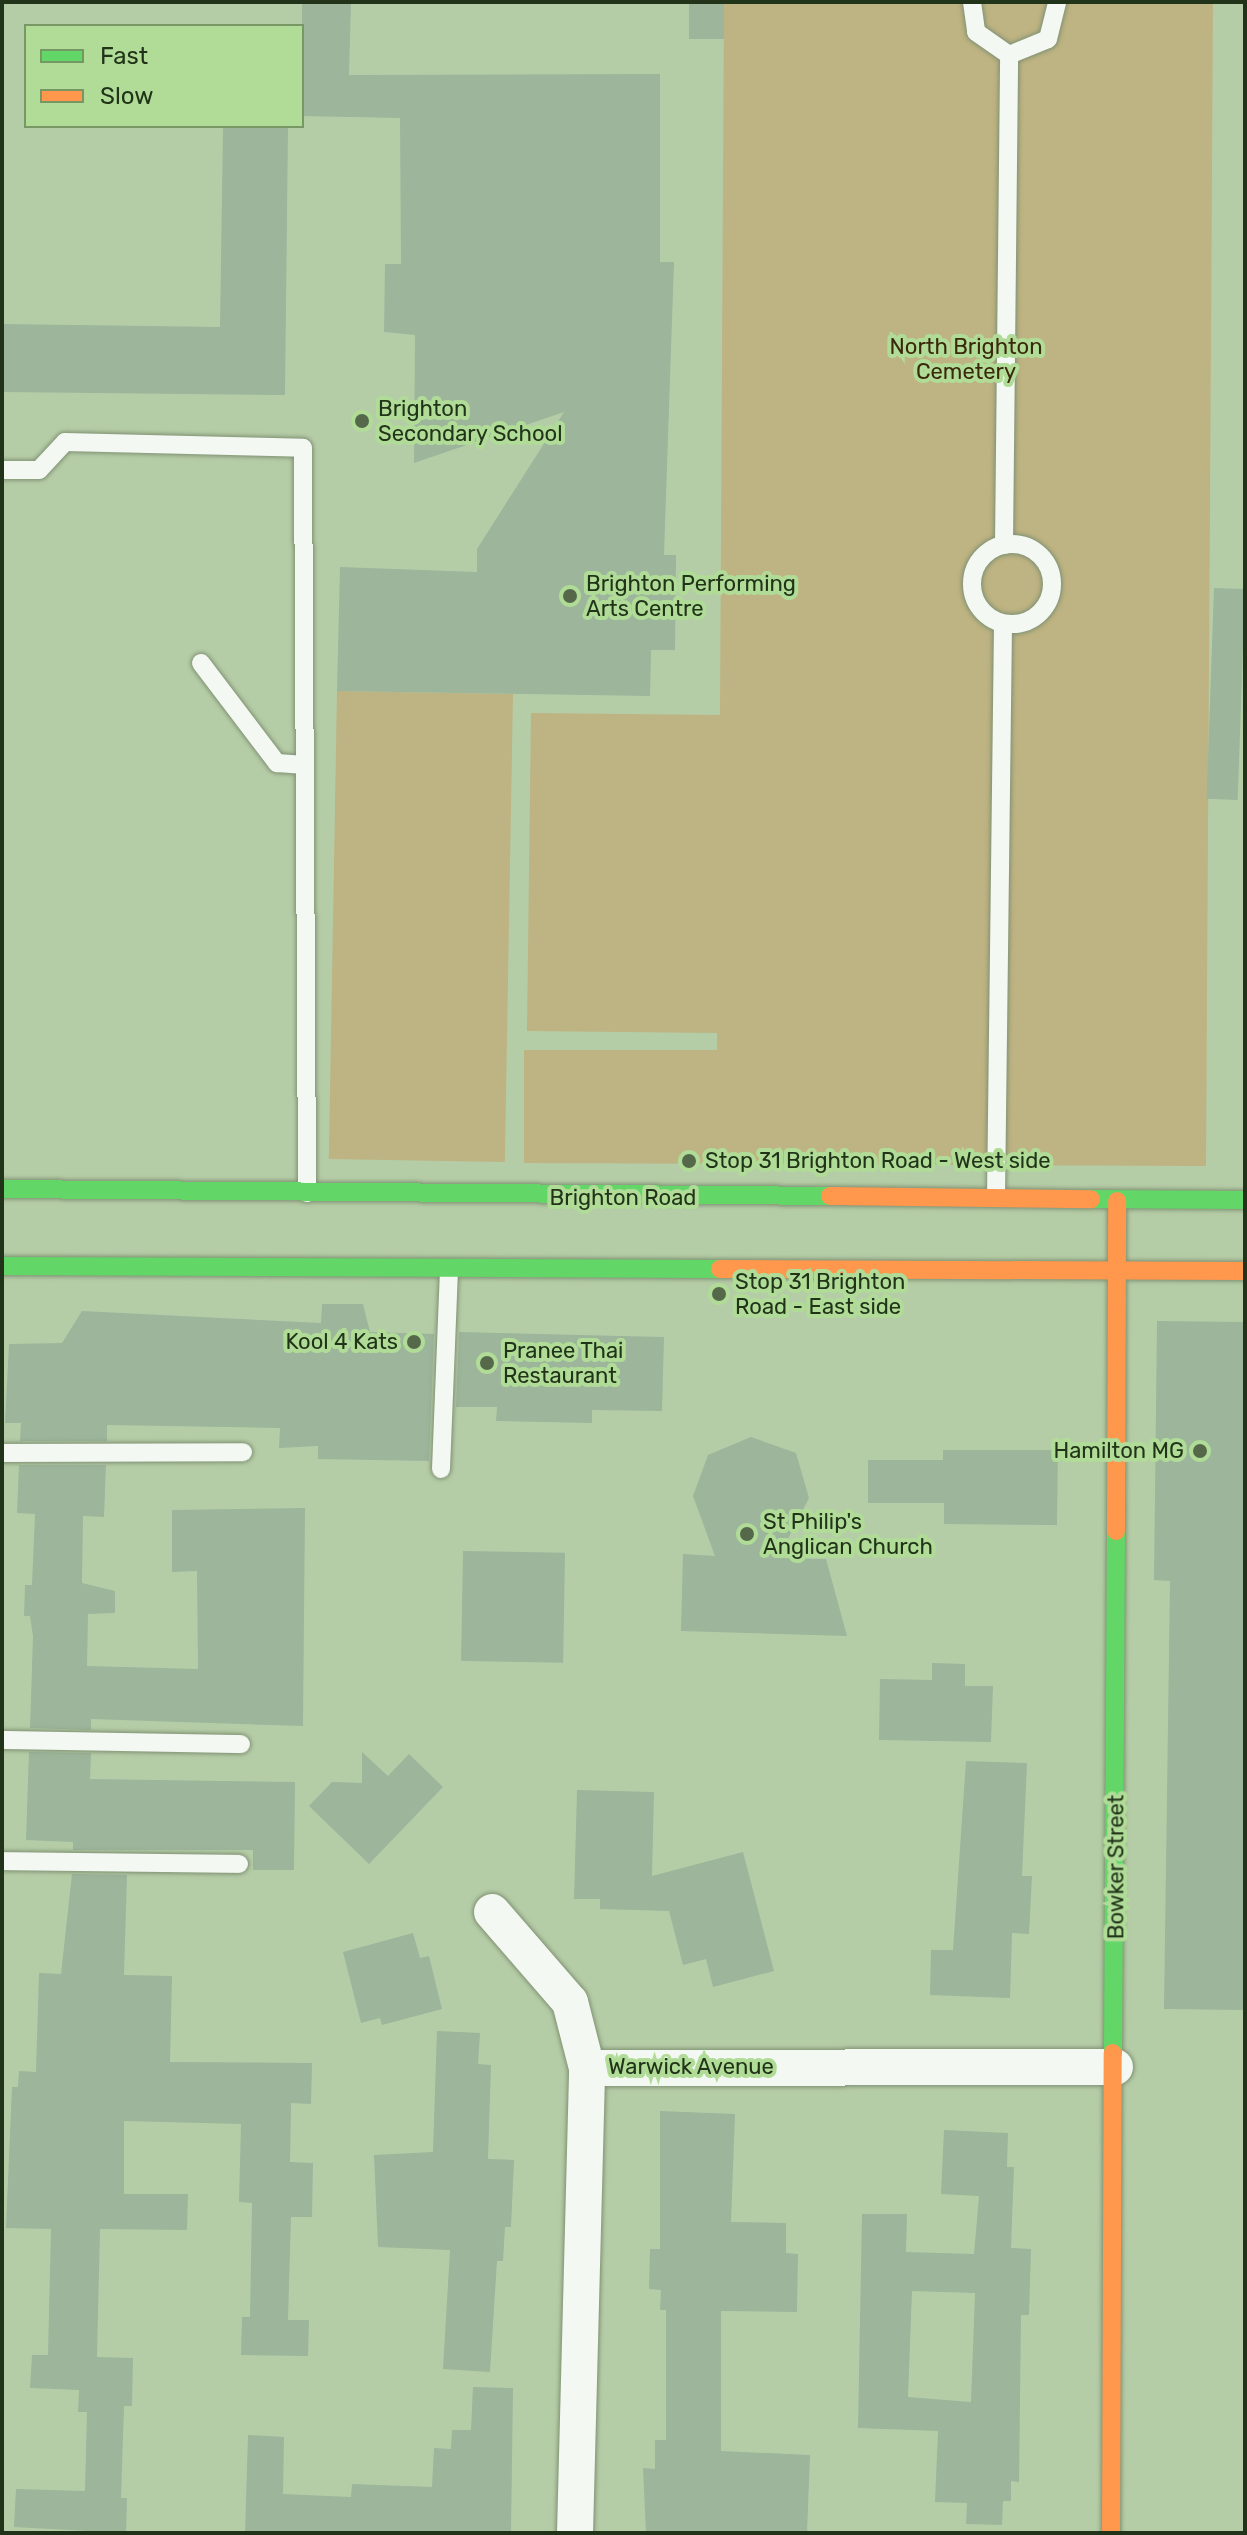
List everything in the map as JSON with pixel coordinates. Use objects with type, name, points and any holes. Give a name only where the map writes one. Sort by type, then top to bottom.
[{"type":"main road","name":"Brighton Road","points":[[2,1189],[307,1196],[1245,1200]]},
{"type":"main road","name":"Bowker Street","points":[[1111,2533],[1117,1201]]},
{"type":"main road","points":[[2,1266],[1245,1271]]},
{"type":"street","points":[[492,1912],[570,2002],[587,2068]]},
{"type":"street","name":"Warwick Avenue","points":[[575,2533],[587,2068],[1115,2067]]},
{"type":"lane","points":[[972,2],[976,32],[1009,55]]},
{"type":"lane","points":[[1009,55],[1048,39],[1057,2]]},
{"type":"lane","points":[[1004,545],[1009,55]]},
{"type":"lane","points":[[2,470],[39,470],[65,442],[303,448],[307,1196]]},
{"type":"lane","points":[[1004,545],[1040,555],[1052,578],[1040,614],[1003,624],[980,609],[972,584],[981,558],[1004,545]]},
{"type":"lane","points":[[996,1200],[1003,624]]},
{"type":"lane","points":[[201,663],[277,763],[305,765]]},
{"type":"lane","points":[[441,1469],[449,1269]]},
{"type":"lane","points":[[2,1453],[243,1452]]},
{"type":"lane","points":[[2,1740],[241,1744]]},
{"type":"lane","points":[[2,1861],[239,1864]]},
{"type":"green space","name":"North Brighton Cemetery","points":[[724,2],[1213,2],[1206,1166],[524,1163],[524,1050],[717,1050],[717,1033],[527,1031],[531,713],[720,715]]},
{"type":"green space","points":[[337,691],[513,694],[505,1162],[329,1159]]},
{"type":"building","points":[[302,2],[351,2],[349,75],[660,74],[660,262],[674,262],[664,555],[676,555],[675,650],[651,650],[650,696],[337,691],[340,567],[477,572],[477,549],[564,412],[414,463],[415,335],[384,332],[385,264],[401,264],[400,118],[304,116]]},
{"type":"building","points":[[689,2],[724,2],[724,39],[689,39]]},
{"type":"building","points":[[223,128],[288,128],[285,395],[2,392],[2,324],[220,327]]},
{"type":"building","points":[[1214,588],[1245,589],[1238,800],[1207,799]]},
{"type":"building","points":[[322,1304],[363,1304],[370,1332],[434,1334],[429,1461],[318,1459],[318,1446],[279,1448],[280,1428],[107,1425],[107,1441],[20,1441],[21,1423],[5,1423],[9,1344],[62,1343],[82,1311],[321,1323]]},
{"type":"building","points":[[1157,1321],[1245,1322],[1245,2010],[1164,2009],[1170,1581],[1154,1580]]},
{"type":"building","points":[[459,1332],[664,1337],[662,1411],[592,1410],[592,1423],[496,1421],[497,1407],[456,1407]]},
{"type":"building","name":"St Philip's Anglican Church","points":[[751,1437],[796,1453],[809,1498],[778,1558],[826,1559],[847,1636],[681,1631],[683,1554],[715,1556],[693,1496],[708,1455]]},
{"type":"building","points":[[943,1450],[1058,1450],[1057,1525],[944,1524],[944,1503],[868,1503],[868,1460],[943,1460]]},
{"type":"building","points":[[19,1465],[106,1465],[104,1517],[83,1516],[82,1583],[115,1591],[115,1613],[88,1614],[87,1666],[198,1669],[197,1571],[172,1572],[172,1510],[305,1508],[303,1726],[91,1719],[91,1730],[30,1728],[33,1636],[30,1616],[24,1616],[25,1585],[32,1585],[35,1514],[17,1513]]},
{"type":"building","points":[[463,1551],[565,1553],[563,1663],[461,1661]]},
{"type":"building","points":[[932,1663],[965,1664],[965,1686],[993,1686],[991,1742],[879,1740],[880,1679],[932,1680]]},
{"type":"building","points":[[29,1752],[91,1753],[90,1779],[295,1782],[294,1870],[253,1870],[253,1850],[73,1850],[73,1842],[26,1840]]},
{"type":"building","points":[[362,1752],[388,1776],[409,1754],[443,1787],[369,1864],[309,1806],[332,1782],[362,1783]]},
{"type":"building","points":[[966,1761],[1027,1763],[1022,1876],[1032,1876],[1029,1934],[1012,1933],[1010,1998],[930,1995],[931,1950],[953,1950]]},
{"type":"building","points":[[577,1790],[654,1792],[652,1876],[743,1852],[774,1971],[713,1987],[706,1959],[683,1965],[669,1911],[600,1909],[600,1899],[574,1899]]},
{"type":"building","points":[[72,1874],[127,1875],[124,1975],[172,1976],[170,2062],[312,2063],[311,2104],[291,2103],[290,2162],[313,2163],[312,2217],[291,2217],[288,2320],[309,2320],[308,2356],[241,2355],[242,2317],[250,2317],[252,2203],[239,2202],[241,2124],[124,2121],[124,2194],[188,2194],[187,2230],[100,2229],[97,2357],[133,2358],[132,2406],[124,2406],[121,2498],[127,2498],[126,2533],[14,2527],[16,2489],[85,2491],[87,2412],[78,2412],[79,2390],[30,2388],[32,2355],[48,2355],[51,2229],[6,2228],[12,2087],[18,2087],[19,2071],[36,2072],[39,1973],[61,1974]]},
{"type":"building","points":[[413,1933],[420,1958],[429,1956],[442,2009],[382,2025],[380,2018],[361,2023],[343,1952]]},
{"type":"building","points":[[437,2031],[480,2033],[478,2064],[491,2065],[488,2159],[514,2160],[511,2227],[505,2227],[503,2261],[497,2261],[490,2372],[443,2369],[450,2250],[378,2247],[374,2155],[433,2152]]},
{"type":"building","points":[[660,2111],[735,2114],[731,2222],[786,2223],[786,2253],[798,2254],[797,2312],[721,2311],[721,2451],[810,2455],[807,2533],[646,2533],[643,2468],[655,2469],[655,2440],[666,2440],[666,2310],[660,2310],[661,2290],[649,2289],[650,2249],[660,2249]]},
{"type":"building","points":[[944,2130],[1008,2133],[1007,2167],[1014,2167],[1011,2248],[1031,2249],[1029,2315],[1021,2315],[1019,2482],[1011,2481],[1011,2501],[1003,2501],[1002,2525],[966,2524],[967,2503],[935,2502],[938,2431],[858,2428],[862,2214],[907,2214],[906,2252],[974,2254],[979,2196],[941,2194]],"holes":[[[912,2291],[975,2293],[971,2402],[908,2397]]]},
{"type":"building","points":[[473,2387],[513,2388],[511,2533],[245,2533],[248,2435],[284,2437],[283,2494],[351,2497],[352,2484],[432,2487],[434,2448],[451,2449],[452,2430],[471,2430]]},
{"type":"traffic: fast","points":[[2,1189],[830,1196]]},
{"type":"traffic: fast","points":[[1091,1199],[1245,1200]]},
{"type":"traffic: fast","points":[[2,1266],[720,1269]]},
{"type":"traffic: fast","points":[[1113,2053],[1116,1531]]},
{"type":"traffic: slow","points":[[830,1196],[1091,1199]]},
{"type":"traffic: slow","points":[[1116,1531],[1117,1201]]},
{"type":"traffic: slow","points":[[720,1269],[1245,1271]]},
{"type":"traffic: slow","points":[[1111,2533],[1113,2053]]},
{"type":"place","name":"Brighton Secondary School","points":[[362,421]]},
{"type":"place","name":"Brighton Performing Arts Centre","points":[[570,596]]},
{"type":"place","name":"Stop 31 Brighton Road - West side","points":[[689,1161]]},
{"type":"place","name":"Stop 31 Brighton Road - East side","points":[[719,1294]]},
{"type":"place","name":"Kool 4 Kats","points":[[414,1342]]},
{"type":"place","name":"Pranee Thai Restaurant","points":[[487,1363]]},
{"type":"place","name":"Hamilton MG","points":[[1200,1451]]},
{"type":"place","name":"St Philip's Anglican Church","points":[[747,1534]]}]
